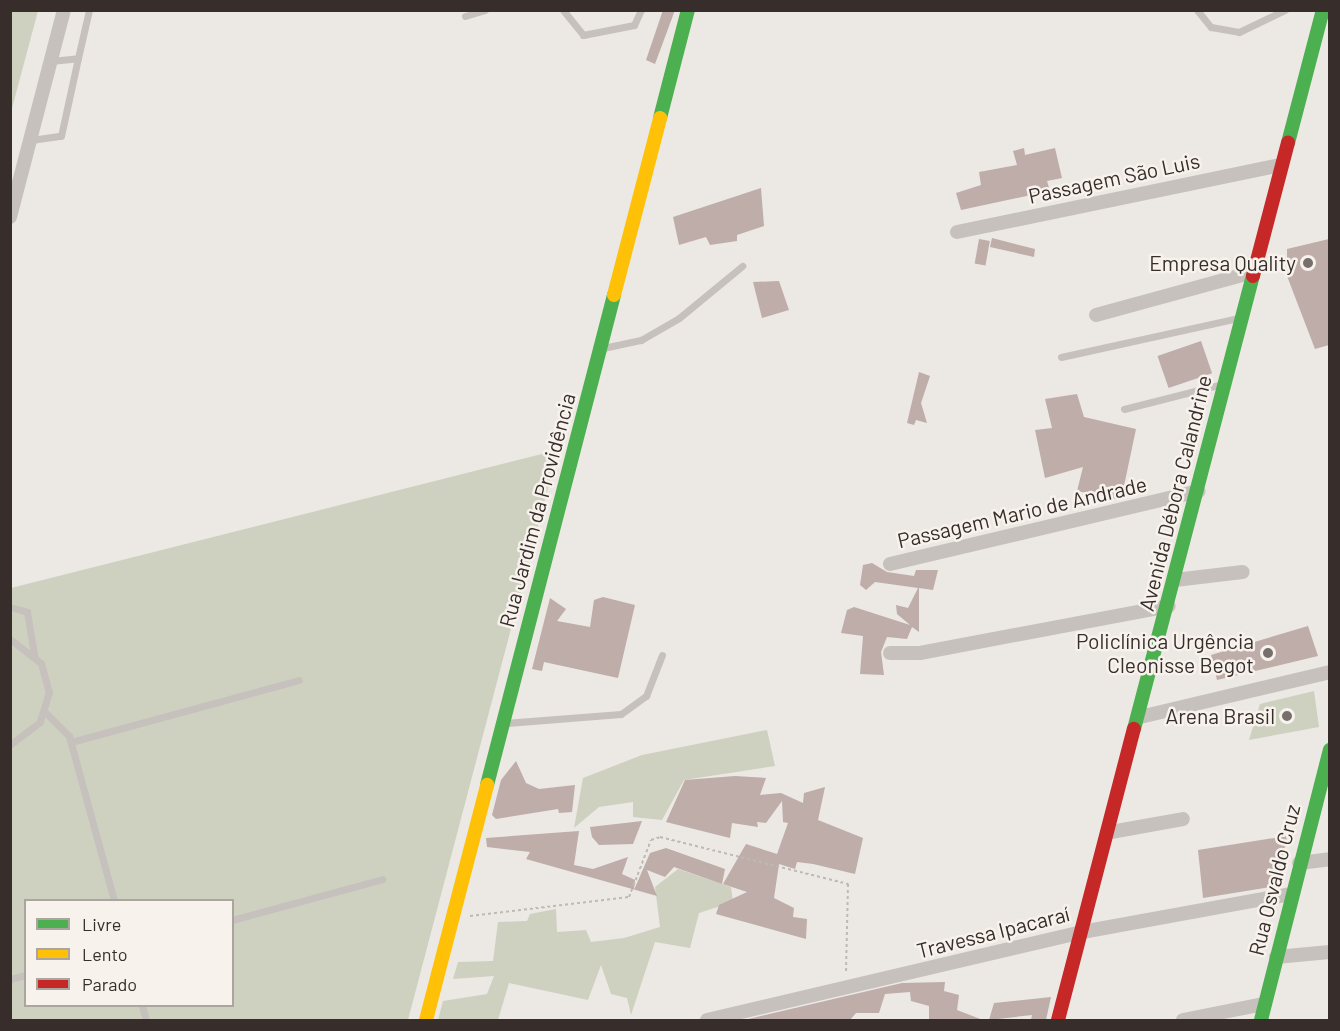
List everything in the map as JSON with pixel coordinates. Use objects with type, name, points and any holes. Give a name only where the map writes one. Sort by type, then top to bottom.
[{"type":"street","points":[[10,217],[64,10]]},
{"type":"street","name":"Rua Jardim da Providência","points":[[426,1020],[688,10]]},
{"type":"street","name":"Avenida Débora Calandrine","points":[[1058,1020],[1111,832],[1280,165],[1323,10]]},
{"type":"street","name":"Passagem São Luis","points":[[957,232],[1280,165]]},
{"type":"street","points":[[1096,315],[1253,272]]},
{"type":"street","name":"Passagem Mario de Andrade","points":[[890,564],[1198,491]]},
{"type":"street","points":[[1175,580],[1243,572]]},
{"type":"street","points":[[890,653],[920,653],[1169,606]]},
{"type":"street","points":[[1140,717],[1329,672]]},
{"type":"street","name":"Rua Osvaldo Cruz","points":[[1261,1020],[1329,750]]},
{"type":"street","points":[[1111,832],[1183,819]]},
{"type":"street","points":[[1299,863],[1329,859]]},
{"type":"street","name":"Travessa Ipacaraí","points":[[707,1020],[845,991],[1082,932],[1292,894]]},
{"type":"street","points":[[1276,957],[1329,952]]},
{"type":"street","points":[[1183,1020],[1264,1004]]},
{"type":"lane","points":[[31,140],[61,136],[89,10]]},
{"type":"lane","points":[[465,16],[485,10]]},
{"type":"lane","points":[[563,10],[583,35],[634,25],[641,10]]},
{"type":"lane","points":[[1197,10],[1211,27],[1239,32],[1285,10]]},
{"type":"lane","points":[[51,61],[78,58]]},
{"type":"lane","points":[[601,348],[641,340],[669,324],[742,266]]},
{"type":"lane","points":[[1061,357],[1222,318],[1241,319]]},
{"type":"lane","points":[[1124,409],[1224,384]]},
{"type":"lane","points":[[10,607],[27,612],[34,654],[48,682],[45,712],[34,730],[10,745]]},
{"type":"lane","points":[[10,639],[34,654]]},
{"type":"lane","points":[[504,723],[621,714],[646,696],[662,655]]},
{"type":"lane","points":[[71,742],[299,680]]},
{"type":"lane","points":[[45,712],[64,727],[71,742],[114,899]]},
{"type":"lane","points":[[234,919],[383,879]]},
{"type":"path","points":[[452,918],[629,897],[651,840],[704,845],[848,884],[845,991]]},
{"type":"green space","points":[[10,11],[38,11],[11,112]]},
{"type":"green space","points":[[558,450],[408,1020],[11,1020],[11,588]]},
{"type":"green space","name":"Arena Brasil","points":[[1314,691],[1319,727],[1249,740],[1260,704]]},
{"type":"green space","points":[[767,730],[775,766],[684,780],[662,820],[633,817],[633,802],[599,807],[574,828],[583,778],[642,755]]},
{"type":"green space","points":[[678,869],[731,887],[733,902],[699,913],[690,948],[655,942],[631,1015],[627,998],[611,994],[601,965],[588,1000],[509,983],[498,1020],[438,1020],[443,1001],[487,994],[494,976],[453,979],[458,962],[493,961],[498,922],[527,921],[530,914],[556,909],[557,932],[586,930],[591,942],[624,938],[660,927],[655,887]]},
{"type":"building","points":[[663,10],[675,10],[655,64],[646,60]]},
{"type":"building","points":[[1024,148],[1025,155],[1055,148],[1062,178],[1047,181],[1050,191],[961,210],[956,193],[981,185],[979,172],[1017,165],[1013,151]]},
{"type":"building","points":[[761,188],[764,226],[737,235],[737,241],[710,245],[706,237],[679,245],[673,217]]},
{"type":"building","points":[[992,238],[1035,249],[1034,257],[990,247]]},
{"type":"building","points":[[979,239],[990,241],[985,266],[975,264]]},
{"type":"building","points":[[1329,239],[1329,345],[1315,349],[1287,276],[1287,249]]},
{"type":"building","points":[[779,281],[789,310],[762,318],[753,282]]},
{"type":"building","points":[[1201,341],[1212,373],[1169,388],[1158,356]]},
{"type":"building","points":[[919,372],[930,376],[921,403],[927,423],[916,420],[914,425],[907,423]]},
{"type":"building","points":[[1077,394],[1084,417],[1136,429],[1121,500],[1077,491],[1083,467],[1045,478],[1035,430],[1052,428],[1045,399]]},
{"type":"building","points":[[872,563],[887,572],[914,576],[916,570],[938,570],[933,590],[919,588],[919,632],[912,627],[907,639],[887,637],[881,652],[884,675],[860,674],[863,636],[841,633],[847,610],[854,607],[910,625],[897,614],[896,605],[908,608],[918,588],[875,582],[866,590],[860,585],[863,565]]},
{"type":"building","points":[[603,597],[635,605],[618,678],[544,662],[542,671],[532,669],[550,598],[566,609],[557,621],[590,627],[594,600]]},
{"type":"building","name":"Policlínica Urgência Cleonisse Begot","points":[[1308,626],[1318,656],[1217,680],[1211,655]]},
{"type":"building","points":[[516,761],[526,783],[539,789],[575,785],[572,812],[559,813],[558,809],[496,819],[492,815],[501,780]]},
{"type":"building","points":[[735,776],[766,778],[760,795],[781,793],[803,803],[804,793],[825,787],[818,820],[863,838],[855,874],[813,864],[797,862],[795,869],[779,864],[774,898],[794,908],[793,917],[807,919],[806,939],[716,914],[719,905],[747,892],[723,884],[746,844],[777,854],[788,823],[783,822],[782,801],[766,823],[757,822],[758,827],[732,823],[730,838],[666,822],[685,780]]},
{"type":"building","points":[[642,821],[633,844],[599,845],[592,837],[590,827]]},
{"type":"building","points":[[579,831],[574,865],[593,869],[628,857],[622,874],[635,880],[634,890],[526,859],[530,852],[487,847],[486,838]]},
{"type":"building","points":[[1287,836],[1277,886],[1203,898],[1198,850]]},
{"type":"building","points":[[666,848],[725,869],[722,884],[674,867],[665,877],[647,870],[657,896],[634,890],[650,853]]},
{"type":"building","points":[[945,982],[944,991],[959,995],[957,1010],[983,1020],[929,1020],[929,1006],[911,1001],[910,992],[885,994],[879,1013],[856,1013],[850,1020],[744,1020],[902,983]]},
{"type":"building","points":[[1051,997],[1046,1020],[1031,1020],[1032,1015],[989,1020],[994,1003]]},
{"type":"traffic: fast","points":[[660,118],[688,10]]},
{"type":"traffic: fast","points":[[1288,143],[1323,10]]},
{"type":"traffic: fast","points":[[1134,729],[1253,276]]},
{"type":"traffic: fast","points":[[487,785],[614,295]]},
{"type":"traffic: fast","points":[[1261,1020],[1330,750]]},
{"type":"traffic: slow","points":[[614,295],[660,118]]},
{"type":"traffic: slow","points":[[426,1020],[487,785]]},
{"type":"traffic: jam","points":[[1253,276],[1288,143]]},
{"type":"traffic: jam","points":[[1058,1020],[1134,729]]},
{"type":"place","name":"Empresa Quality","points":[[1308,263]]},
{"type":"place","name":"Policlínica Urgência Cleonisse Begot","points":[[1268,653]]},
{"type":"place","name":"Arena Brasil","points":[[1287,716]]}]
